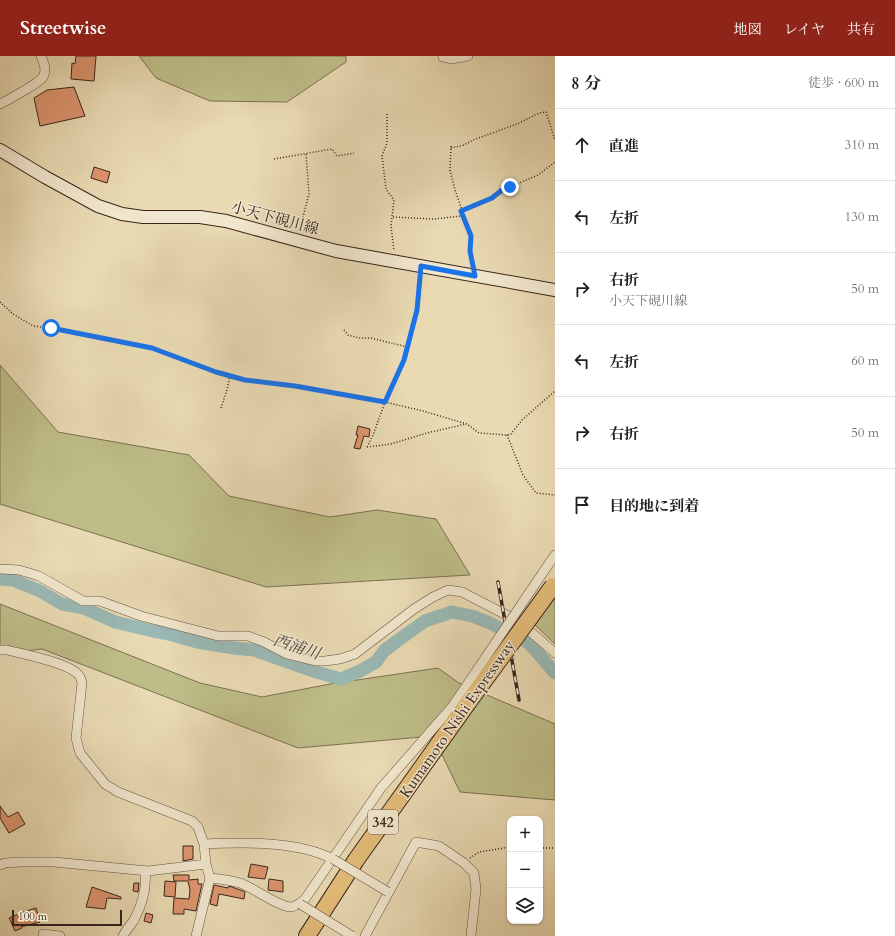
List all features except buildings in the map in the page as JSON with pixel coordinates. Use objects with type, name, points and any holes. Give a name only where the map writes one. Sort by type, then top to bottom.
[{"type":"highway","name":"Kumamoto Nishi Expressway","points":[[307,936],[457,709],[550,581]]},
{"type":"main road","name":"小天下硯川線","points":[[0,150],[98,206],[122,214],[143,217],[200,217],[226,221],[336,251],[555,290]]},
{"type":"street","points":[[0,104],[37,83],[43,77],[45,66],[41,56]]},
{"type":"street","points":[[443,56],[451,59],[468,56]]},
{"type":"street","points":[[550,581],[555,555]]},
{"type":"street","points":[[0,569],[19,570],[39,576],[83,601],[100,601],[141,616],[218,636],[248,636],[264,642],[287,654],[320,661],[340,659],[355,654],[414,608],[448,590],[462,592],[518,621],[555,654]]},
{"type":"street","points":[[0,650],[7,650],[53,662],[75,672],[80,676],[82,683],[76,738],[80,753],[105,784],[118,792],[192,821],[198,827],[204,844],[206,864],[210,878],[196,936]]},
{"type":"street","points":[[210,878],[239,883],[286,906],[291,907],[300,904],[305,899],[380,788],[457,709]]},
{"type":"street","points":[[204,844],[237,842],[280,845],[316,851],[333,858],[388,892]]},
{"type":"street","points":[[364,936],[416,842],[439,846],[464,863],[474,873],[476,890],[471,936]]},
{"type":"street","points":[[0,865],[5,863],[20,862],[54,862],[145,871],[206,864]]},
{"type":"street","points":[[123,936],[133,922],[143,896],[146,885],[145,871]]},
{"type":"street","points":[[300,904],[352,936]]},
{"type":"street","points":[[43,934],[60,936]]},
{"type":"path","points":[[475,276],[470,251],[471,236],[461,211],[450,170],[452,147],[464,145],[473,140],[517,124],[538,113],[546,112],[555,140]]},
{"type":"path","points":[[387,114],[387,144],[382,156],[386,189],[394,200],[391,226],[394,244],[393,261]]},
{"type":"path","points":[[274,159],[332,149],[337,156],[354,153]]},
{"type":"path","points":[[297,241],[309,194],[306,153]]},
{"type":"path","points":[[461,211],[492,198],[502,190],[538,175],[555,162]]},
{"type":"path","points":[[393,217],[434,219],[463,216]]},
{"type":"path","points":[[421,266],[417,310],[404,360],[367,447],[391,444],[427,433],[467,424]]},
{"type":"path","points":[[0,302],[13,314],[32,326],[51,328],[152,348],[216,372],[261,383],[295,386],[385,402],[467,424],[479,433],[511,434],[522,420],[555,390]]},
{"type":"path","points":[[344,330],[348,335],[359,338],[371,338],[407,347]]},
{"type":"path","points":[[221,408],[230,376]]},
{"type":"path","points":[[508,435],[523,475],[536,493],[555,495]]},
{"type":"path","points":[[464,863],[479,852],[507,847]]},
{"type":"path","points":[[543,848],[555,848]]},
{"type":"shaded area","points":[[139,56],[346,56],[346,62],[287,102],[210,101],[156,78]]},
{"type":"shaded area","points":[[0,365],[58,432],[189,455],[229,496],[330,517],[377,510],[436,519],[470,575],[266,587],[0,504]]},
{"type":"shaded area","points":[[555,597],[555,644],[535,625]]},
{"type":"shaded area","points":[[0,604],[200,683],[262,697],[330,684],[438,668],[459,683],[555,724],[555,800],[460,792],[433,736],[298,748],[42,649],[0,654]]},
{"type":"waterway","name":"西浦川","points":[[0,579],[13,580],[40,591],[62,604],[84,608],[115,622],[197,642],[254,650],[313,671],[341,679],[376,662],[384,651],[425,621],[452,612],[472,616],[490,623],[529,643],[555,673]]},
{"type":"railway","points":[[498,582],[519,700]]},
{"type":"route","points":[[51,328],[152,348],[216,372],[245,380],[295,386],[385,402],[404,360],[417,310],[421,266],[475,276],[470,251],[471,236],[461,211],[492,198],[502,190],[510,187]]}]
